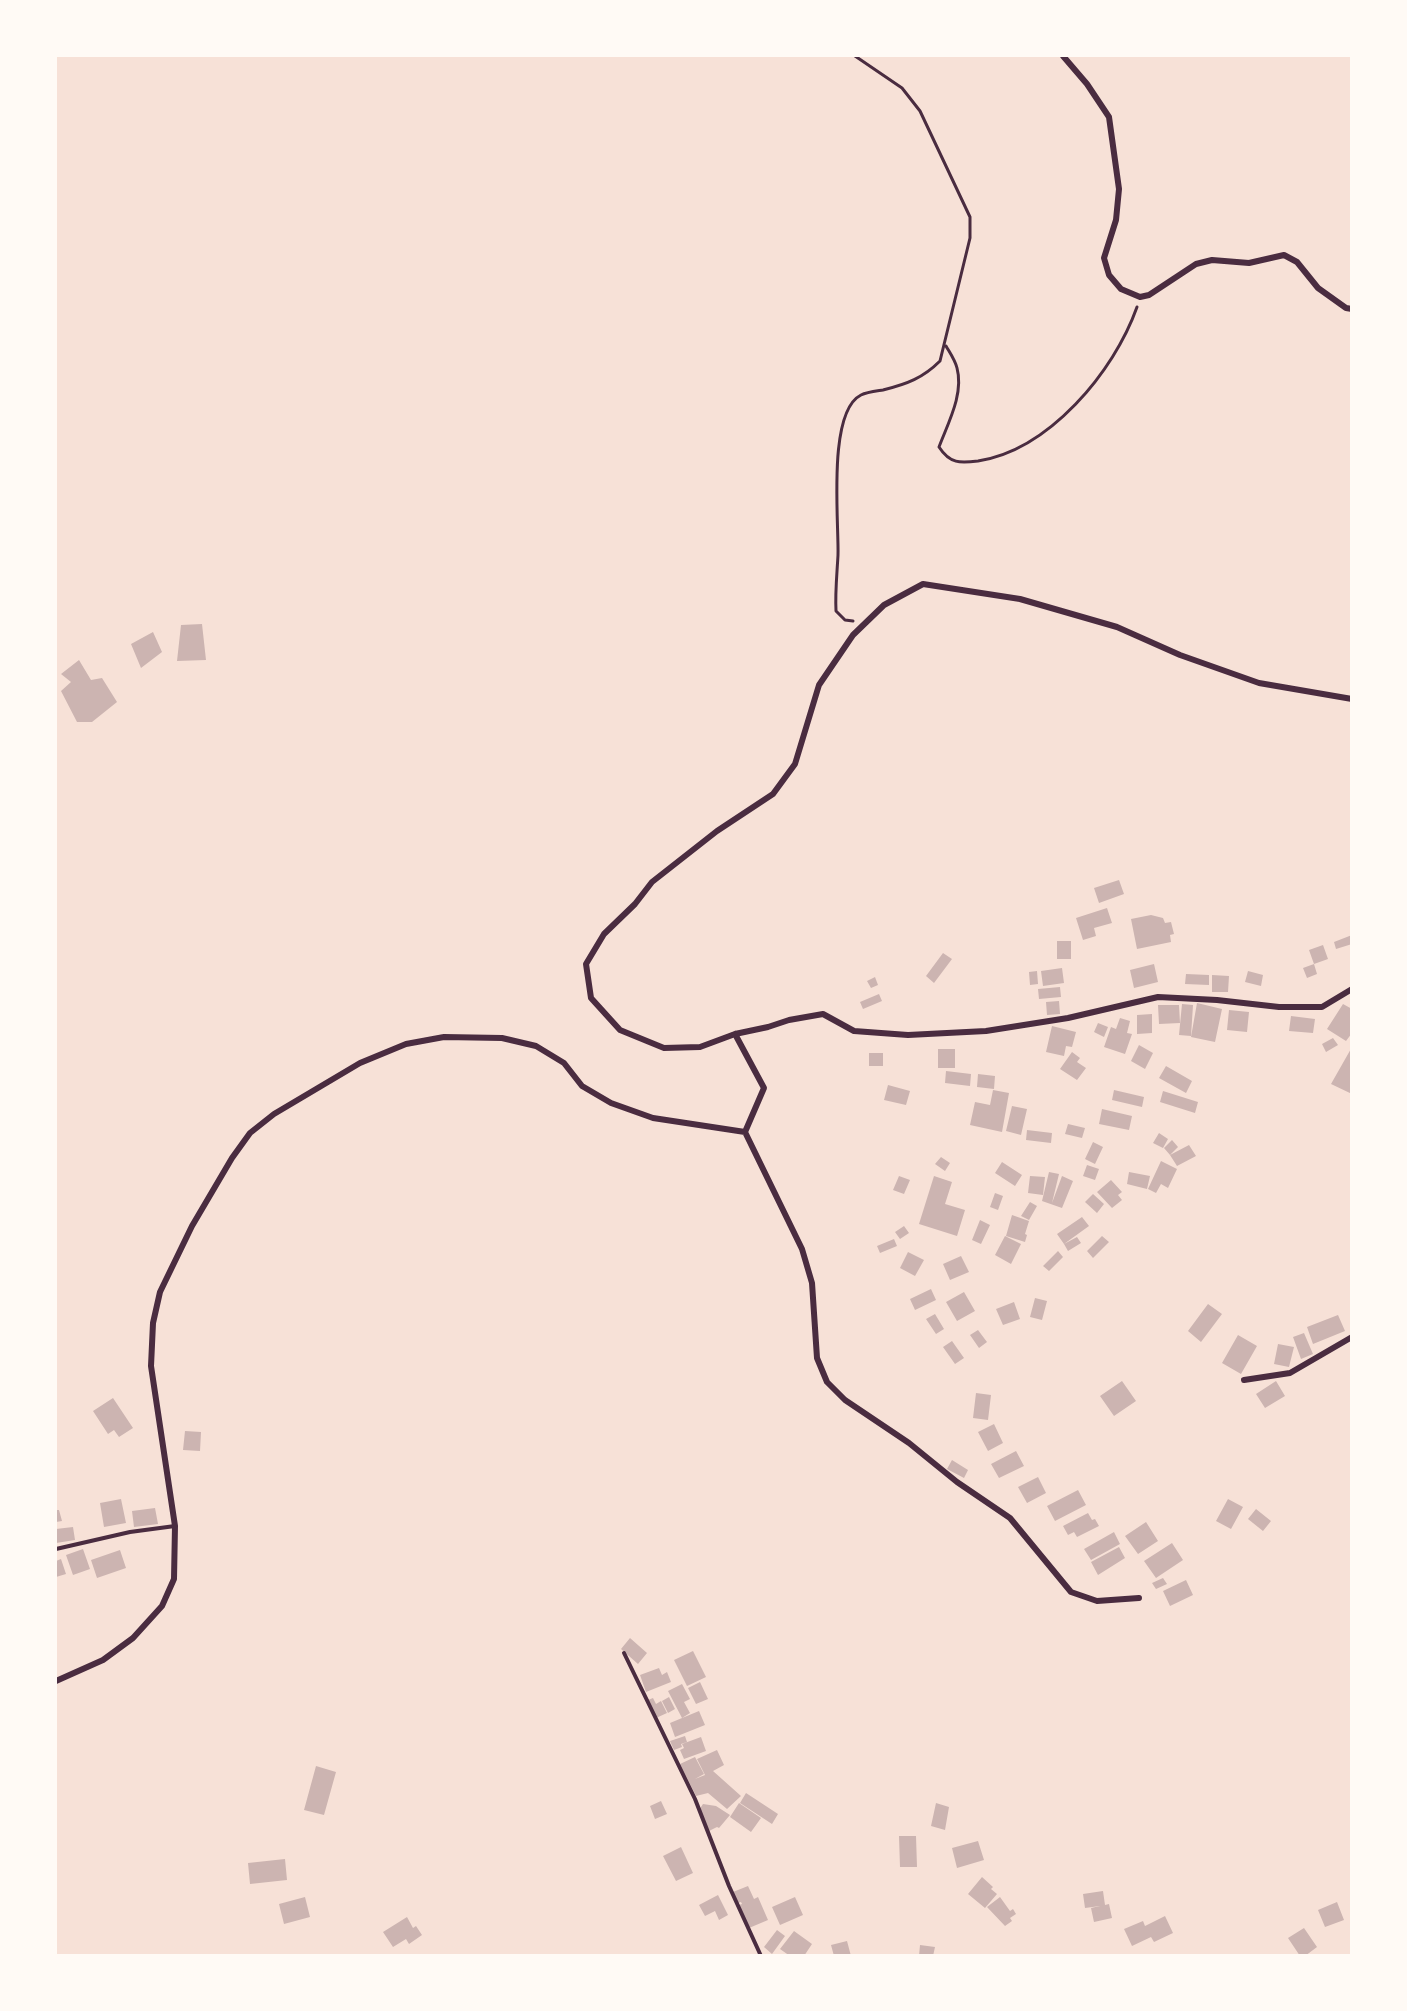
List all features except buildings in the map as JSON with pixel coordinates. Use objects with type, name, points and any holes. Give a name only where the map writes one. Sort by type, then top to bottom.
[{"type":"street","points":[[1063,56],[1087,84],[1109,117],[1119,189],[1116,220],[1104,258],[1109,275],[1121,290],[1140,297],[1149,295],[1196,264],[1212,260],[1249,263],[1284,255],[1297,262],[1318,288],[1346,308],[1352,309]]},
{"type":"street","points":[[1352,699],[1259,683],[1180,655],[1117,627],[1020,599],[923,584],[884,605],[853,635],[819,685],[795,764],[773,794],[717,831],[652,882],[635,904],[604,934],[586,963],[591,998],[620,1030],[664,1048],[700,1047],[735,1034],[823,1014],[854,1031],[908,1035],[986,1031],[1068,1018],[1158,997],[1217,1000],[1279,1007],[1322,1007],[1352,989]]},
{"type":"street","points":[[735,1034],[764,1088],[745,1132],[802,1249],[812,1283],[817,1358],[827,1382],[845,1400],[909,1443],[957,1482],[1010,1518],[1071,1592],[1097,1601],[1139,1598]]},
{"type":"street","points":[[56,1681],[103,1660],[133,1638],[162,1606],[174,1579],[175,1526],[151,1366],[153,1323],[160,1292],[192,1226],[232,1158],[250,1133],[274,1113],[360,1063],[406,1044],[444,1037],[502,1038],[536,1046],[564,1063],[582,1086],[611,1103],[653,1118],[745,1132]]},
{"type":"street","points":[[1244,1380],[1290,1373],[1352,1337]]},
{"type":"lane","points":[[56,1549],[130,1532],[175,1526]]},
{"type":"lane","points":[[624,1653],[695,1799],[729,1886],[761,1956]]},
{"type":"path","points":[[855,56],[902,88],[920,111],[970,217],[970,238],[940,361],[926,375],[860,396],[849,407],[842,430],[836,460],[838,555],[836,611],[845,620],[865,623]]},
{"type":"path","points":[[945,344],[957,366],[959,379],[958,394],[939,447],[945,457],[960,463],[986,459],[1013,450],[1037,436],[1077,404],[1104,370],[1140,297]]}]
